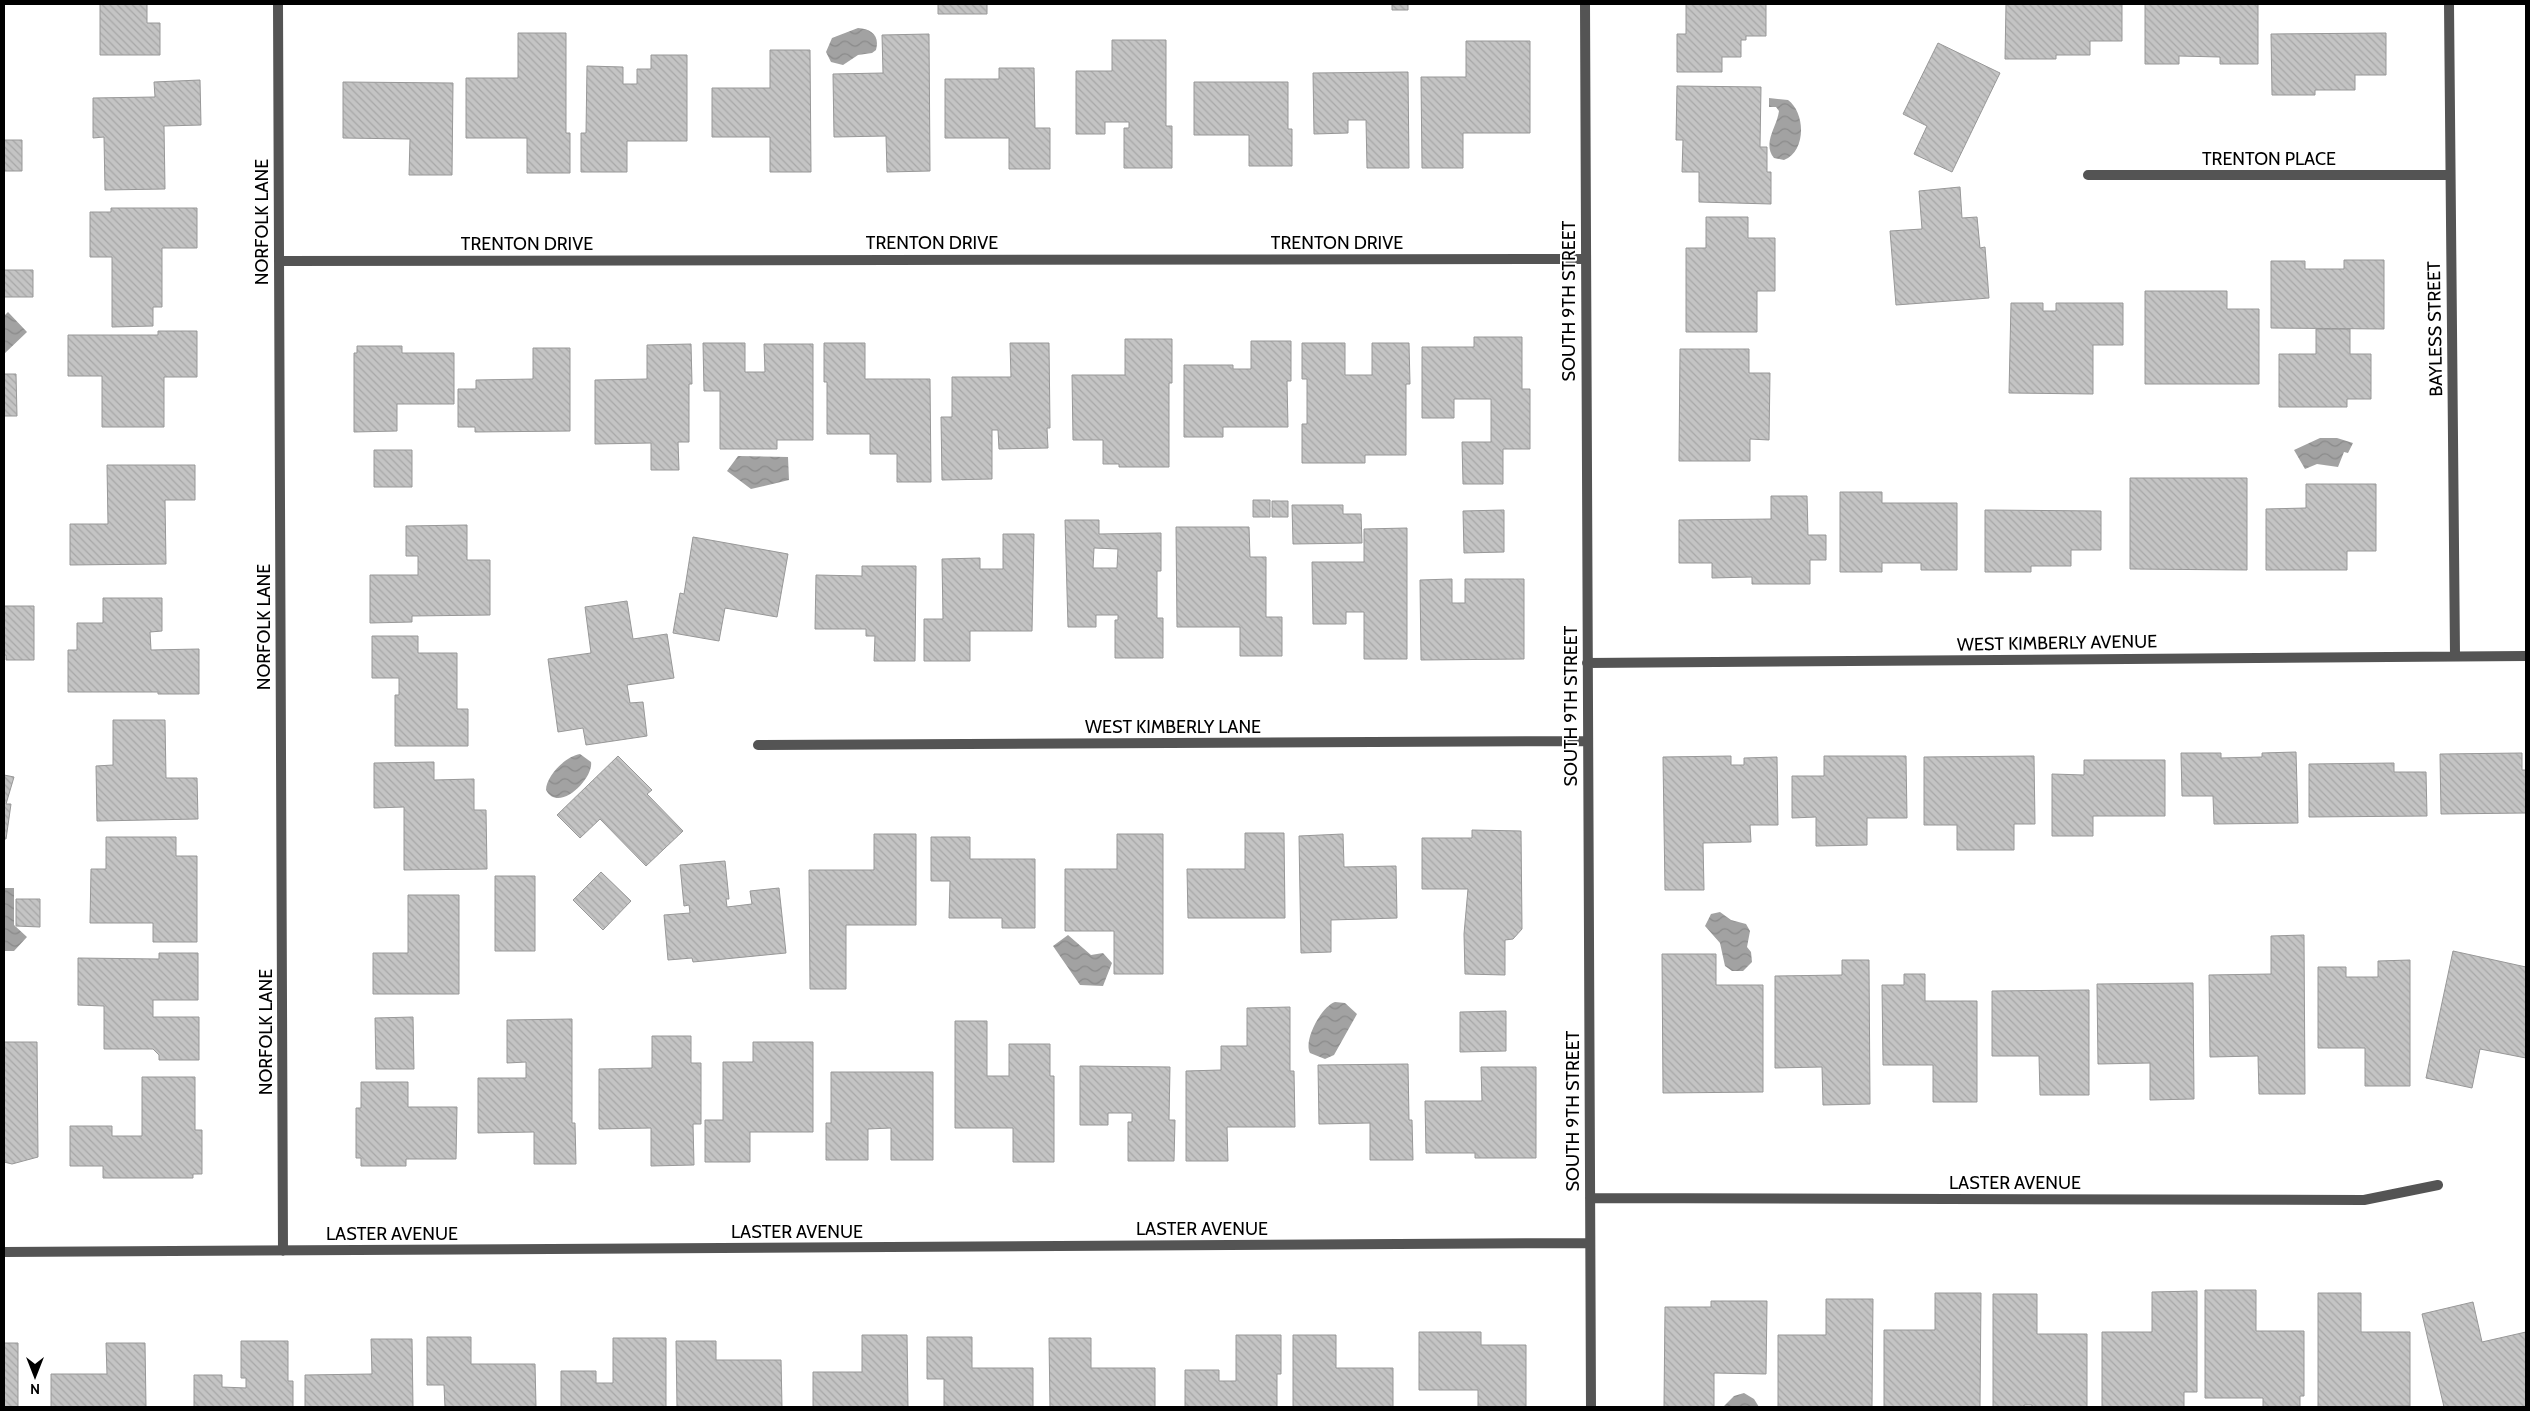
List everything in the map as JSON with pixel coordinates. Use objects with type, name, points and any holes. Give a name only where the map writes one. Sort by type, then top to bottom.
[{"type":"street","name":"NORFOLK LANE","points":[[278,4],[283,1251]]},
{"type":"street","name":"SOUTH 9TH STREET","points":[[1586,4],[1585,259],[1591,1407]]},
{"type":"street","name":"BAYLESS STREET","points":[[2449,4],[2455,655]]},
{"type":"street","name":"TRENTON PLACE","points":[[2088,175],[2450,175]]},
{"type":"street","name":"TRENTON DRIVE","points":[[278,261],[1585,259]]},
{"type":"street","name":"WEST KIMBERLY AVENUE","points":[[1587,663],[2455,655],[2526,656]]},
{"type":"street","name":"WEST KIMBERLY LANE","points":[[758,745],[1588,741]]},
{"type":"street","name":"LASTER AVENUE","points":[[1590,1198],[2364,1200],[2438,1185]]},
{"type":"street","name":"LASTER AVENUE","points":[[4,1252],[1590,1243]]},
{"type":"water","points":[[858,28],[870,31],[873,34],[877,40],[876,50],[872,53],[858,55],[843,65],[831,62],[826,52],[832,38]]},
{"type":"water","points":[[1769,98],[1788,100],[1798,114],[1801,132],[1800,141],[1791,156],[1784,160],[1774,158],[1769,147],[1779,111],[1776,107],[1769,107]]},
{"type":"water","points":[[8,312],[27,332],[4,354],[4,316]]},
{"type":"water","points":[[2320,438],[2337,438],[2353,443],[2348,453],[2344,452],[2338,467],[2317,464],[2305,469],[2294,450]]},
{"type":"water","points":[[738,456],[788,457],[789,480],[751,489],[727,471]]},
{"type":"water","points":[[580,754],[591,762],[590,769],[582,784],[567,796],[559,798],[552,796],[546,790],[553,773],[569,758]]},
{"type":"water","points":[[4,888],[14,888],[14,925],[27,937],[14,951],[4,951]]},
{"type":"water","points":[[1720,912],[1731,920],[1746,924],[1750,931],[1747,947],[1751,952],[1752,962],[1743,971],[1732,971],[1725,966],[1720,943],[1705,926],[1711,914]]},
{"type":"water","points":[[1068,935],[1091,955],[1103,953],[1112,963],[1103,986],[1080,985],[1053,946]]},
{"type":"water","points":[[1335,1002],[1345,1003],[1357,1014],[1334,1055],[1325,1059],[1310,1053],[1309,1040],[1311,1032],[1320,1016]]},
{"type":"water","points":[[1744,1393],[1754,1399],[1759,1407],[1723,1407],[1734,1396]]},
{"type":"building","points":[[100,4],[147,4],[147,23],[160,23],[160,55],[100,55]]},
{"type":"building","points":[[938,4],[987,4],[987,14],[938,14]]},
{"type":"building","points":[[1392,4],[1408,4],[1408,10],[1392,10]]},
{"type":"building","points":[[1686,4],[1766,4],[1766,36],[1746,36],[1746,40],[1741,40],[1741,57],[1722,57],[1722,72],[1677,72],[1677,34],[1686,34]]},
{"type":"building","points":[[2006,4],[2122,4],[2122,41],[2090,41],[2090,55],[2056,55],[2056,59],[2005,59]]},
{"type":"building","points":[[2145,4],[2258,4],[2258,64],[2220,64],[2220,57],[2179,56],[2179,64],[2145,64]]},
{"type":"building","points":[[518,33],[566,33],[566,133],[570,133],[570,173],[527,173],[527,138],[466,138],[466,78],[518,78]]},
{"type":"building","points":[[2386,33],[2386,75],[2355,75],[2355,90],[2315,90],[2315,95],[2272,95],[2271,34]]},
{"type":"building","points":[[929,34],[930,171],[887,172],[886,136],[834,137],[833,74],[883,73],[882,35]]},
{"type":"building","points":[[1112,40],[1166,40],[1166,126],[1172,126],[1172,168],[1124,168],[1124,128],[1129,128],[1129,122],[1105,122],[1105,134],[1076,134],[1076,71],[1112,71]]},
{"type":"building","points":[[1466,41],[1530,41],[1530,133],[1463,133],[1463,168],[1422,168],[1421,77],[1466,77]]},
{"type":"building","points":[[1938,43],[2000,73],[1952,172],[1914,154],[1927,126],[1903,114]]},
{"type":"building","points":[[770,50],[810,50],[811,172],[770,172],[770,137],[712,137],[712,88],[770,88]]},
{"type":"building","points":[[651,55],[687,55],[687,141],[627,141],[627,172],[581,172],[581,133],[586,133],[587,66],[623,67],[623,84],[637,84],[637,69],[651,69]]},
{"type":"building","points":[[999,68],[1034,68],[1035,128],[1050,128],[1050,169],[1009,169],[1009,138],[945,138],[945,79],[999,79]]},
{"type":"building","points":[[1408,72],[1409,168],[1367,168],[1366,120],[1348,120],[1348,133],[1314,134],[1313,73]]},
{"type":"building","points":[[200,80],[201,125],[164,126],[165,189],[105,190],[104,137],[93,138],[93,98],[155,97],[154,82]]},
{"type":"building","points":[[343,82],[453,83],[452,175],[409,175],[410,139],[343,138]]},
{"type":"building","points":[[1194,82],[1288,82],[1288,129],[1292,129],[1292,166],[1249,166],[1249,135],[1194,135]]},
{"type":"building","points":[[1677,86],[1761,87],[1760,147],[1767,147],[1767,172],[1771,172],[1771,204],[1699,202],[1699,172],[1682,172],[1683,140],[1676,140]]},
{"type":"building","points":[[4,140],[22,140],[22,171],[4,171]]},
{"type":"building","points":[[1960,187],[1962,218],[1977,217],[1980,248],[1985,247],[1989,298],[1896,305],[1890,231],[1922,229],[1919,191]]},
{"type":"building","points":[[111,208],[197,208],[197,248],[162,248],[162,307],[153,307],[153,326],[112,327],[112,257],[90,257],[90,212],[111,212]]},
{"type":"building","points":[[1706,217],[1748,217],[1748,238],[1775,238],[1775,291],[1757,291],[1757,332],[1686,332],[1686,248],[1706,248]]},
{"type":"building","points":[[2344,260],[2384,260],[2384,329],[2271,328],[2271,261],[2305,261],[2305,269],[2344,269]]},
{"type":"building","points":[[4,270],[33,270],[33,297],[4,297]]},
{"type":"building","points":[[2145,291],[2227,291],[2227,309],[2259,309],[2259,384],[2145,384]]},
{"type":"building","points":[[2011,303],[2043,303],[2043,311],[2056,311],[2056,303],[2123,303],[2123,345],[2093,345],[2093,394],[2009,393]]},
{"type":"building","points":[[2316,329],[2350,329],[2350,354],[2371,354],[2371,399],[2347,399],[2347,407],[2279,407],[2279,354],[2316,354]]},
{"type":"building","points":[[158,331],[197,331],[197,377],[164,377],[164,427],[102,427],[102,376],[68,376],[68,335],[158,335]]},
{"type":"building","points":[[1474,337],[1522,337],[1522,389],[1530,389],[1530,449],[1503,449],[1503,484],[1463,484],[1462,442],[1491,442],[1491,399],[1454,399],[1454,418],[1422,418],[1422,347],[1474,347]]},
{"type":"building","points":[[1125,339],[1172,339],[1172,383],[1169,383],[1169,467],[1119,467],[1119,464],[1103,464],[1103,440],[1073,440],[1072,375],[1125,375]]},
{"type":"building","points":[[1251,341],[1291,341],[1291,381],[1287,381],[1288,427],[1223,427],[1223,437],[1184,437],[1184,365],[1233,365],[1233,369],[1251,369]]},
{"type":"building","points":[[703,343],[745,343],[745,372],[765,372],[764,344],[813,344],[813,440],[777,440],[777,449],[720,449],[720,391],[704,391]]},
{"type":"building","points":[[824,343],[865,343],[865,379],[930,379],[931,482],[897,482],[897,454],[870,454],[870,434],[827,434],[827,382],[824,382]]},
{"type":"building","points":[[1010,343],[1049,343],[1050,428],[1047,428],[1048,448],[999,449],[998,430],[992,430],[992,479],[942,480],[941,417],[952,417],[952,377],[1011,377]]},
{"type":"building","points":[[1302,343],[1345,343],[1345,375],[1372,375],[1372,343],[1409,343],[1410,384],[1406,384],[1406,455],[1365,455],[1365,463],[1302,463],[1302,424],[1307,424],[1307,379],[1302,379]]},
{"type":"building","points":[[691,344],[692,384],[689,384],[689,442],[678,442],[679,470],[651,470],[651,443],[595,444],[595,380],[647,379],[647,345]]},
{"type":"building","points":[[357,346],[402,346],[402,353],[454,353],[454,404],[397,404],[397,431],[354,432],[354,353],[357,353]]},
{"type":"building","points":[[533,348],[570,348],[570,431],[475,432],[475,427],[458,427],[458,389],[476,389],[476,380],[533,379]]},
{"type":"building","points":[[1680,349],[1749,349],[1749,373],[1770,373],[1769,440],[1750,439],[1750,461],[1679,461]]},
{"type":"building","points":[[4,374],[16,374],[17,416],[4,416]]},
{"type":"building","points":[[374,450],[412,450],[412,487],[374,487]]},
{"type":"building","points":[[107,465],[195,465],[195,500],[165,500],[166,564],[70,565],[70,524],[108,524]]},
{"type":"building","points":[[2130,478],[2247,478],[2247,570],[2130,569]]},
{"type":"building","points":[[2306,484],[2376,484],[2376,551],[2347,551],[2347,570],[2266,570],[2266,509],[2306,508]]},
{"type":"building","points":[[1840,492],[1882,492],[1882,503],[1957,503],[1957,570],[1921,570],[1921,563],[1882,563],[1882,572],[1840,572]]},
{"type":"building","points":[[1771,496],[1807,496],[1808,535],[1826,535],[1826,560],[1810,560],[1810,584],[1752,584],[1752,577],[1712,578],[1712,563],[1679,563],[1679,520],[1771,519]]},
{"type":"building","points":[[1253,500],[1270,500],[1270,517],[1253,517]]},
{"type":"building","points":[[1272,501],[1288,501],[1288,517],[1272,517]]},
{"type":"building","points":[[1292,505],[1343,505],[1343,514],[1361,514],[1362,543],[1293,544]]},
{"type":"building","points":[[1504,510],[1504,552],[1464,553],[1463,511]]},
{"type":"building","points":[[1985,510],[2101,511],[2101,550],[2071,550],[2071,566],[2031,566],[2031,572],[1985,572]]},
{"type":"building","points":[[1065,520],[1099,520],[1099,534],[1161,533],[1161,571],[1157,571],[1157,618],[1163,618],[1163,658],[1115,658],[1115,620],[1118,620],[1118,615],[1096,615],[1096,627],[1068,627]],"holes":[[[1094,548],[1118,549],[1117,568],[1093,568]]]},
{"type":"building","points":[[467,525],[467,560],[490,560],[490,615],[412,616],[412,622],[370,623],[370,575],[418,575],[418,556],[406,556],[406,526]]},
{"type":"building","points":[[1176,527],[1249,527],[1250,557],[1266,557],[1266,617],[1282,617],[1282,656],[1240,656],[1240,627],[1177,627]]},
{"type":"building","points":[[1407,528],[1407,659],[1364,659],[1364,612],[1346,612],[1346,624],[1313,624],[1312,562],[1364,562],[1364,529]]},
{"type":"building","points":[[1003,534],[1034,534],[1032,631],[970,631],[970,661],[924,661],[924,619],[943,619],[942,559],[980,558],[980,569],[1003,569]]},
{"type":"building","points":[[693,537],[788,554],[777,617],[725,608],[719,641],[673,633],[680,593],[684,594]]},
{"type":"building","points":[[862,566],[916,566],[915,661],[874,661],[875,636],[866,636],[866,629],[815,629],[816,575],[862,576]]},
{"type":"building","points":[[1452,579],[1452,603],[1465,603],[1465,579],[1524,579],[1524,659],[1421,660],[1420,580]]},
{"type":"building","points":[[103,598],[162,598],[162,631],[150,632],[151,650],[199,649],[199,694],[68,692],[68,650],[77,650],[77,623],[103,623]]},
{"type":"building","points":[[627,601],[633,639],[667,634],[674,678],[627,685],[630,703],[643,702],[647,736],[586,745],[583,728],[558,732],[548,659],[591,653],[585,607]]},
{"type":"building","points":[[4,606],[34,606],[34,660],[6,660],[6,655],[4,655]]},
{"type":"building","points":[[372,636],[418,636],[418,653],[457,653],[457,709],[468,709],[468,746],[395,746],[395,695],[399,695],[399,678],[372,678]]},
{"type":"building","points":[[113,720],[165,720],[166,778],[197,778],[198,819],[97,821],[96,766],[113,765]]},
{"type":"building","points":[[2296,752],[2298,823],[2214,824],[2213,796],[2182,796],[2181,753],[2221,753],[2221,758],[2262,757],[2262,753]]},
{"type":"building","points":[[2522,753],[2522,770],[2526,770],[2526,813],[2441,814],[2440,754]]},
{"type":"building","points":[[618,756],[652,790],[647,794],[683,831],[646,866],[600,819],[580,838],[557,815]]},
{"type":"building","points":[[1731,756],[1731,765],[1744,765],[1744,758],[1777,757],[1778,825],[1750,825],[1751,842],[1703,843],[1704,890],[1665,890],[1663,757]]},
{"type":"building","points":[[1824,756],[1906,756],[1907,818],[1867,818],[1867,845],[1816,846],[1816,817],[1792,818],[1792,776],[1824,776]]},
{"type":"building","points":[[2034,756],[2035,824],[2014,824],[2014,850],[1957,850],[1957,825],[1924,825],[1924,757]]},
{"type":"building","points":[[2084,760],[2165,760],[2165,816],[2093,816],[2093,836],[2052,836],[2052,774],[2084,775]]},
{"type":"building","points":[[434,762],[434,780],[474,779],[474,810],[486,810],[487,869],[404,870],[404,807],[374,808],[374,763]]},
{"type":"building","points":[[2394,763],[2394,772],[2426,772],[2427,816],[2309,817],[2309,764]]},
{"type":"building","points":[[4,775],[14,777],[6,804],[11,804],[6,839],[4,839]]},
{"type":"building","points":[[1472,830],[1521,831],[1522,929],[1513,939],[1505,940],[1505,975],[1465,974],[1464,934],[1468,889],[1422,889],[1422,838],[1472,838]]},
{"type":"building","points":[[1245,833],[1284,833],[1285,918],[1188,918],[1187,869],[1245,869]]},
{"type":"building","points":[[874,834],[916,834],[916,925],[846,925],[846,989],[810,989],[809,870],[874,870]]},
{"type":"building","points":[[1117,834],[1163,834],[1163,974],[1114,974],[1114,931],[1065,931],[1065,869],[1117,869]]},
{"type":"building","points":[[1343,834],[1344,867],[1396,866],[1397,918],[1331,920],[1331,952],[1301,953],[1299,836]]},
{"type":"building","points":[[106,837],[176,837],[176,856],[197,856],[197,942],[153,942],[153,923],[90,923],[91,869],[106,869]]},
{"type":"building","points":[[931,837],[970,837],[970,859],[1035,859],[1035,928],[1002,928],[1002,918],[949,918],[950,881],[931,881]]},
{"type":"building","points":[[725,861],[729,899],[726,899],[727,907],[752,904],[750,891],[779,888],[786,953],[693,962],[692,958],[668,960],[664,915],[690,913],[689,905],[684,906],[680,865]]},
{"type":"building","points":[[601,872],[631,901],[603,930],[573,900]]},
{"type":"building","points":[[495,876],[535,876],[535,951],[495,951]]},
{"type":"building","points":[[408,895],[459,895],[459,994],[373,994],[373,953],[408,953]]},
{"type":"building","points":[[16,899],[40,899],[40,927],[16,926]]},
{"type":"building","points":[[2304,935],[2305,1094],[2259,1094],[2258,1056],[2210,1057],[2209,975],[2271,974],[2271,936]]},
{"type":"building","points":[[2453,951],[2526,967],[2526,1058],[2480,1049],[2472,1088],[2426,1078]]},
{"type":"building","points":[[159,953],[198,953],[198,1000],[153,1000],[153,1017],[199,1017],[199,1060],[159,1060],[159,1055],[153,1049],[104,1049],[104,1006],[78,1005],[78,958],[159,959]]},
{"type":"building","points":[[1662,954],[1716,954],[1716,985],[1763,985],[1763,1092],[1663,1093]]},
{"type":"building","points":[[1842,960],[1869,960],[1870,1104],[1823,1105],[1822,1067],[1775,1068],[1775,976],[1842,975]]},
{"type":"building","points":[[2410,960],[2410,1086],[2365,1086],[2365,1048],[2318,1048],[2318,967],[2346,967],[2346,977],[2378,977],[2378,961]]},
{"type":"building","points":[[1904,974],[1925,974],[1925,1001],[1977,1001],[1977,1102],[1933,1102],[1933,1065],[1883,1065],[1882,985],[1904,985]]},
{"type":"building","points":[[2193,983],[2194,1099],[2150,1100],[2150,1063],[2098,1064],[2097,984]]},
{"type":"building","points":[[2089,990],[2089,1095],[2040,1095],[2039,1056],[1992,1056],[1992,991]]},
{"type":"building","points":[[1290,1007],[1290,1071],[1294,1071],[1295,1127],[1227,1127],[1228,1161],[1186,1161],[1186,1071],[1221,1070],[1221,1046],[1247,1046],[1247,1008]]},
{"type":"building","points":[[1506,1011],[1506,1051],[1460,1052],[1460,1012]]},
{"type":"building","points":[[413,1017],[414,1069],[376,1069],[375,1018]]},
{"type":"building","points":[[572,1019],[572,1123],[575,1123],[576,1164],[534,1164],[534,1132],[478,1133],[478,1078],[526,1078],[526,1062],[507,1063],[507,1020]]},
{"type":"building","points":[[955,1021],[987,1021],[987,1076],[1009,1076],[1009,1044],[1050,1044],[1050,1076],[1054,1076],[1054,1162],[1013,1162],[1013,1128],[955,1128]]},
{"type":"building","points":[[652,1036],[691,1036],[691,1063],[701,1063],[701,1124],[693,1124],[694,1165],[651,1166],[651,1128],[599,1129],[599,1069],[652,1068]]},
{"type":"building","points":[[4,1042],[37,1042],[38,1157],[12,1164],[4,1162]]},
{"type":"building","points":[[753,1042],[813,1042],[813,1132],[750,1132],[750,1162],[705,1162],[705,1120],[723,1120],[723,1062],[753,1062]]},
{"type":"building","points":[[1408,1064],[1409,1120],[1412,1120],[1413,1160],[1370,1160],[1370,1123],[1319,1124],[1318,1065]]},
{"type":"building","points":[[1080,1066],[1170,1067],[1169,1120],[1175,1120],[1174,1161],[1128,1161],[1128,1122],[1132,1122],[1132,1113],[1108,1113],[1108,1125],[1080,1125]]},
{"type":"building","points":[[1481,1067],[1536,1067],[1536,1158],[1475,1158],[1475,1153],[1426,1153],[1425,1101],[1482,1101]]},
{"type":"building","points":[[831,1072],[933,1072],[933,1160],[891,1160],[891,1128],[868,1129],[868,1160],[826,1160],[826,1123],[831,1123]]},
{"type":"building","points":[[142,1077],[195,1077],[195,1130],[202,1130],[202,1174],[193,1174],[193,1178],[103,1178],[103,1166],[70,1166],[70,1126],[112,1126],[112,1136],[142,1136]]},
{"type":"building","points":[[361,1082],[408,1082],[408,1107],[457,1107],[456,1159],[406,1159],[406,1166],[361,1166],[361,1158],[356,1158],[356,1108],[361,1108]]},
{"type":"building","points":[[2205,1290],[2256,1290],[2256,1331],[2304,1331],[2304,1396],[2300,1396],[2300,1407],[2263,1407],[2263,1398],[2205,1398]]},
{"type":"building","points":[[2197,1291],[2197,1392],[2184,1392],[2184,1407],[2102,1407],[2102,1332],[2152,1332],[2152,1292]]},
{"type":"building","points":[[1935,1293],[1981,1293],[1980,1407],[1884,1407],[1884,1330],[1935,1330]]},
{"type":"building","points":[[2318,1293],[2361,1293],[2361,1332],[2410,1332],[2410,1406],[2318,1407]]},
{"type":"building","points":[[1993,1294],[2037,1294],[2037,1334],[2087,1334],[2087,1407],[2032,1407],[2032,1405],[2024,1405],[2024,1407],[1993,1407]]},
{"type":"building","points":[[1826,1299],[1873,1299],[1872,1407],[1778,1407],[1778,1335],[1826,1335]]},
{"type":"building","points":[[1711,1301],[1767,1301],[1766,1374],[1714,1373],[1714,1407],[1664,1407],[1665,1307],[1711,1307]]},
{"type":"building","points":[[2473,1302],[2482,1342],[2526,1332],[2526,1407],[2444,1407],[2422,1314]]},
{"type":"building","points":[[1419,1332],[1481,1332],[1481,1345],[1526,1345],[1526,1407],[1478,1407],[1478,1390],[1419,1390]]},
{"type":"building","points":[[862,1335],[907,1335],[908,1407],[813,1407],[813,1372],[862,1372]]},
{"type":"building","points":[[1236,1335],[1281,1335],[1281,1374],[1277,1374],[1277,1407],[1185,1407],[1185,1370],[1219,1370],[1219,1381],[1236,1381]]},
{"type":"building","points":[[1293,1335],[1336,1335],[1336,1368],[1393,1368],[1393,1407],[1293,1407]]},
{"type":"building","points":[[427,1337],[471,1337],[471,1364],[535,1364],[536,1407],[445,1407],[444,1385],[427,1385]]},
{"type":"building","points":[[927,1337],[972,1337],[972,1368],[1033,1368],[1033,1407],[944,1407],[944,1379],[927,1379]]},
{"type":"building","points":[[613,1338],[666,1338],[666,1407],[561,1407],[561,1371],[596,1371],[596,1383],[613,1383]]},
{"type":"building","points":[[1049,1338],[1091,1338],[1091,1368],[1155,1368],[1155,1407],[1050,1407]]},
{"type":"building","points":[[371,1339],[412,1339],[413,1407],[305,1407],[305,1375],[372,1374]]},
{"type":"building","points":[[241,1341],[288,1341],[288,1381],[293,1381],[293,1407],[194,1407],[194,1375],[222,1375],[222,1387],[246,1388],[246,1378],[241,1378]]},
{"type":"building","points":[[676,1341],[716,1341],[716,1360],[781,1360],[782,1407],[677,1407]]},
{"type":"building","points":[[4,1343],[18,1343],[18,1407],[4,1407]]},
{"type":"building","points":[[106,1343],[145,1343],[146,1407],[51,1407],[51,1374],[107,1374]]}]
